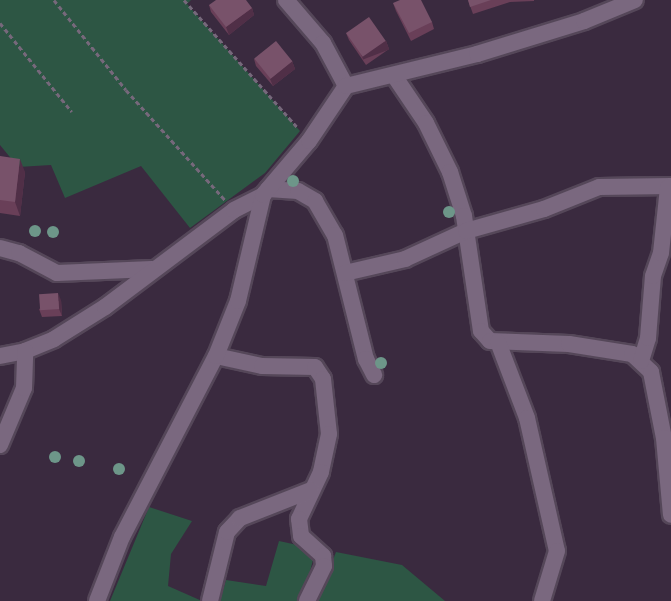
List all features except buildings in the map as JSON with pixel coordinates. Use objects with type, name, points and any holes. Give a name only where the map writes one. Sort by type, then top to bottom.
[{"type":"street","points":[[286,0],[323,43],[346,86]]},
{"type":"street","points":[[0,356],[25,351],[54,339],[105,307],[152,268],[234,210],[266,192],[309,141],[346,86],[395,77],[584,21],[635,0]]},
{"type":"street","points":[[395,77],[426,123],[450,172],[466,231],[481,331],[490,341],[569,344],[632,354],[641,361],[651,372],[664,438],[671,515]]},
{"type":"street","points":[[345,273],[405,260],[466,231],[544,209],[598,187],[670,186],[662,253],[653,276],[648,338],[641,361]]},
{"type":"street","points":[[266,192],[298,191],[315,201],[335,235],[366,359],[374,375]]},
{"type":"street","points":[[97,601],[131,518],[216,356],[238,301],[266,192]]},
{"type":"street","points":[[0,248],[19,252],[57,273],[152,268]]},
{"type":"street","points":[[498,342],[527,418],[557,551],[542,601]]},
{"type":"street","points":[[0,445],[24,388],[25,351]]},
{"type":"street","points":[[216,356],[262,366],[315,367],[323,380],[329,434],[321,472],[299,519],[301,536],[323,556],[324,566],[306,601]]},
{"type":"street","points":[[210,601],[227,532],[240,518],[311,490]]},
{"type":"path","points":[[54,0],[126,90],[234,210]]},
{"type":"path","points":[[184,0],[309,141]]},
{"type":"path","points":[[0,23],[72,112]]},
{"type":"green space","points":[[0,0],[191,0],[187,4],[300,131],[265,173],[190,228],[141,166],[65,198],[51,165],[18,167],[0,145]]},
{"type":"green space","points":[[149,507],[192,521],[171,554],[168,586],[202,601],[110,601]]},
{"type":"green space","points":[[279,541],[316,549],[302,601],[220,601],[226,580],[266,586]]},
{"type":"green space","points":[[336,552],[402,565],[445,601],[317,601]]}]
